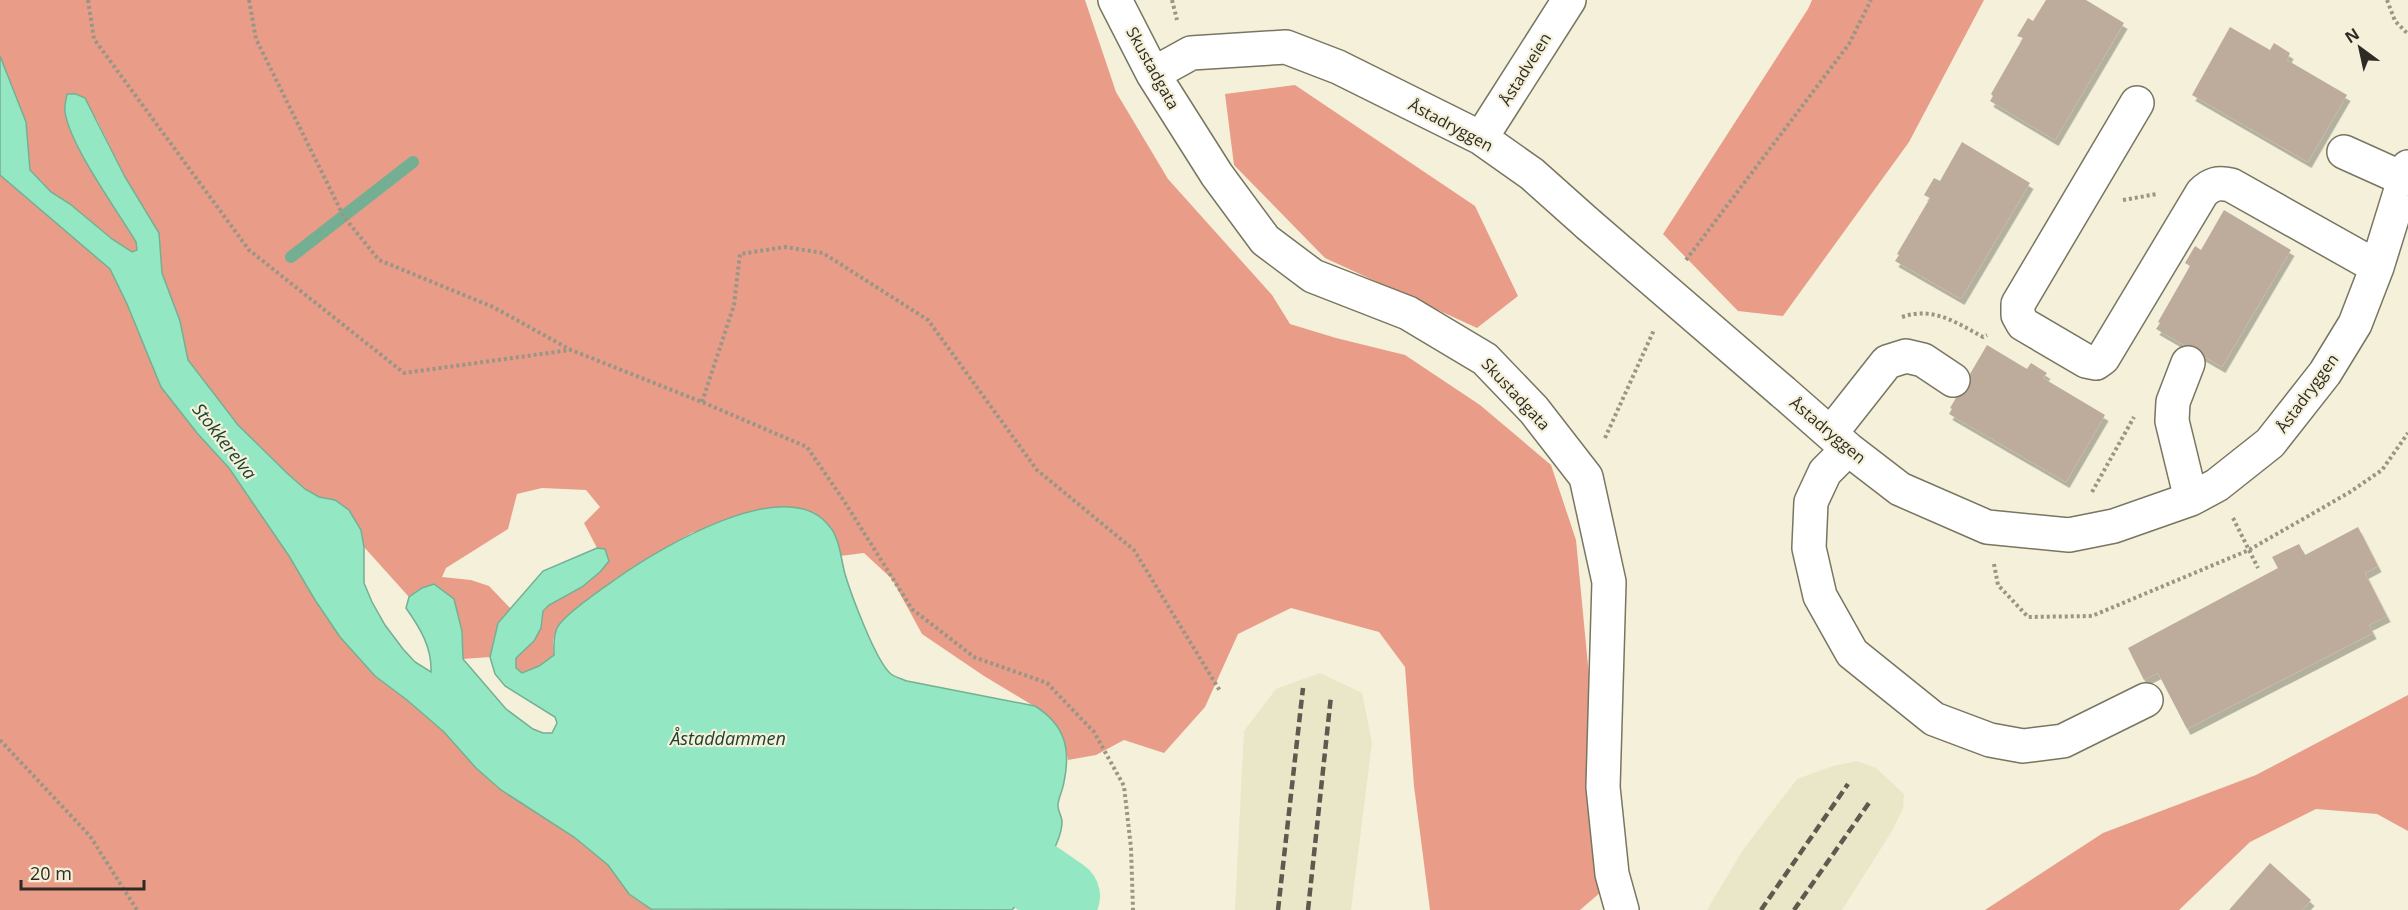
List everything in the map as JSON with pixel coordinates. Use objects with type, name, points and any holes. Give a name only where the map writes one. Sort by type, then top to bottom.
[{"type":"street","name":"Skustadgata","points":[[1115,0],[1153,74],[1217,176],[1265,240],[1313,276],[1408,313],[1485,359],[1534,410],[1586,477],[1609,582],[1603,787],[1612,874],[1622,910]]},
{"type":"street","name":"Åstadveien","points":[[1481,138],[1569,0]]},
{"type":"street","name":"Åstadryggen","points":[[1153,74],[1191,53],[1286,47],[1338,67],[1481,138],[1532,174],[1840,441],[1900,489],[1986,527],[2069,535],[2114,526],[2204,492],[2270,443],[2325,373],[2355,324],[2377,267],[2406,173]]},
{"type":"street","points":[[2137,103],[2018,304],[2018,315],[2023,324],[2086,361],[2096,363],[2103,358],[2202,193],[2210,185],[2222,183],[2231,185],[2377,267]]},
{"type":"street","points":[[2344,152],[2406,173]]},
{"type":"street","points":[[1953,380],[1923,360],[1906,356],[1887,362],[1840,441],[1811,502],[1809,548],[1820,596],[1852,653],[1934,719],[1990,740],[2024,746],[2063,741],[2146,700]]},
{"type":"street","points":[[2188,363],[2173,402],[2172,421],[2204,492]]},
{"type":"path","points":[[88,0],[94,39],[249,250],[404,373],[571,350]]},
{"type":"path","points":[[249,0],[256,39],[344,217],[379,260],[493,307],[571,350],[807,447],[912,609],[974,657],[1047,683],[1094,732],[1124,786],[1131,848],[1133,910]]},
{"type":"path","points":[[1685,261],[1849,44],[1871,0]]},
{"type":"path","points":[[2387,0],[2395,21],[2408,34]]},
{"type":"path","points":[[2075,207],[2210,185]]},
{"type":"path","points":[[702,402],[734,305],[740,254],[785,247],[823,253],[928,320],[1037,471],[1134,550],[1220,691]]},
{"type":"path","points":[[1586,477],[1656,326]]},
{"type":"path","points":[[2069,535],[2122,435],[2139,409]]},
{"type":"path","points":[[1986,527],[1998,585],[2028,617],[2092,616],[2249,550],[2350,492],[2382,470],[2408,433]]},
{"type":"path","points":[[2204,492],[2249,550],[2258,568]]},
{"type":"path","points":[[0,740],[90,836],[137,910]]},
{"type":"shaded area","points":[[0,0],[1085,0],[1116,92],[1168,179],[1272,295],[1290,324],[1405,355],[1480,405],[1551,465],[1576,540],[1609,885],[1580,910],[1430,910],[1414,786],[1405,667],[1379,632],[1291,608],[1238,634],[1205,707],[1164,753],[1124,740],[1096,755],[1068,760],[1064,740],[1047,714],[984,676],[922,634],[892,579],[864,553],[840,556],[831,527],[693,532],[633,567],[593,595],[557,627],[553,641],[554,655],[539,666],[522,673],[516,668],[516,658],[541,628],[543,611],[605,549],[597,548],[584,523],[600,507],[586,490],[542,488],[517,494],[508,529],[446,568],[442,577],[471,580],[489,586],[511,609],[498,623],[490,657],[463,659],[462,631],[422,588],[409,597],[364,547],[361,530],[335,500],[319,497],[305,489],[288,474],[238,425],[188,360],[180,321],[162,273],[159,233],[125,177],[96,118],[65,111],[79,145],[136,242],[137,250],[132,252],[112,239],[70,204],[51,192],[30,170],[26,122],[0,56]]},
{"type":"shaded area","points":[[1812,0],[1984,0],[1909,142],[1783,316],[1738,311],[1663,234]]},
{"type":"shaded area","points":[[1295,85],[1475,206],[1518,296],[1477,328],[1325,258],[1234,165],[1225,94]]},
{"type":"shaded area","points":[[0,175],[110,269],[161,387],[197,433],[229,468],[289,556],[340,637],[375,676],[444,732],[476,768],[501,790],[574,837],[608,865],[619,879],[651,909],[657,910],[0,910]]},
{"type":"shaded area","points":[[1320,673],[1362,693],[1372,743],[1351,910],[1235,910],[1244,731],[1276,689]]},
{"type":"shaded area","points":[[2408,695],[2408,831],[2377,814],[2316,809],[2250,842],[2179,910],[1985,910],[2103,833],[2256,775]]},
{"type":"shaded area","points":[[1857,761],[1876,768],[1904,794],[1903,808],[1892,831],[1842,910],[1707,910],[1743,850],[1797,779],[1833,766]]},
{"type":"water","name":"Åstaddammen","points":[[0,56],[26,122],[30,170],[51,192],[132,252],[137,250],[136,242],[95,178],[69,126],[65,110],[67,94],[76,94],[85,98],[125,177],[159,233],[162,273],[180,321],[188,360],[238,425],[288,474],[305,489],[319,497],[335,500],[349,510],[361,530],[364,547],[364,583],[372,602],[385,625],[415,662],[431,672],[427,646],[406,608],[409,597],[422,588],[434,584],[454,599],[462,631],[463,659],[506,709],[533,729],[543,733],[552,733],[557,723],[555,717],[505,686],[495,674],[490,657],[498,623],[543,571],[597,548],[605,549],[609,561],[582,587],[549,605],[543,611],[541,628],[534,641],[516,658],[516,668],[522,673],[539,666],[554,655],[557,628],[567,616],[602,589],[661,550],[723,520],[755,510],[785,507],[810,512],[830,527],[833,532],[858,611],[878,656],[891,674],[907,681],[1035,706],[1045,713],[1059,729],[1067,758],[1058,804],[1062,822],[1061,832],[1043,869],[1019,902],[1012,910],[651,909],[629,894],[608,865],[574,837],[501,790],[476,768],[444,732],[375,676],[340,637],[289,556],[229,468],[197,433],[161,387],[110,269],[0,175]]},
{"type":"building","points":[[2046,0],[2086,0],[2124,23],[2055,140],[1990,101],[1993,96],[1991,94],[2023,38],[2017,36],[2028,18],[2033,21]]},
{"type":"building","points":[[2230,27],[2270,50],[2274,43],[2290,53],[2287,60],[2347,95],[2308,162],[2192,95]]},
{"type":"building","points":[[1962,142],[2030,183],[1961,299],[1895,261],[1930,198],[1924,195],[1934,178],[1940,181]]},
{"type":"building","points":[[2224,210],[2291,250],[2222,367],[2156,329],[2190,266],[2185,263],[2195,246],[2201,250]]},
{"type":"building","points":[[1987,345],[2027,369],[2031,363],[2047,373],[2043,378],[2105,415],[2066,482],[1949,414],[1952,409],[1950,408]]},
{"type":"building","points":[[2358,527],[2378,566],[2365,573],[2387,616],[2369,625],[2373,633],[2187,729],[2158,673],[2144,680],[2128,648],[2278,568],[2272,557],[2299,544],[2305,555]]},
{"type":"building","points":[[2270,863],[2311,900],[2302,910],[2229,910]]},
{"type":"waterway","points":[[291,257],[413,162]]},
{"type":"waterway","points":[[1037,878],[1063,896]]},
{"type":"railway","points":[[1278,910],[1303,688]]},
{"type":"railway","points":[[1308,910],[1331,696]]},
{"type":"railway","points":[[1761,910],[1848,784]]},
{"type":"railway","points":[[1794,910],[1871,800]]},
{"type":"water label","name":"Stokkerelva","points":[[225,441]]}]
